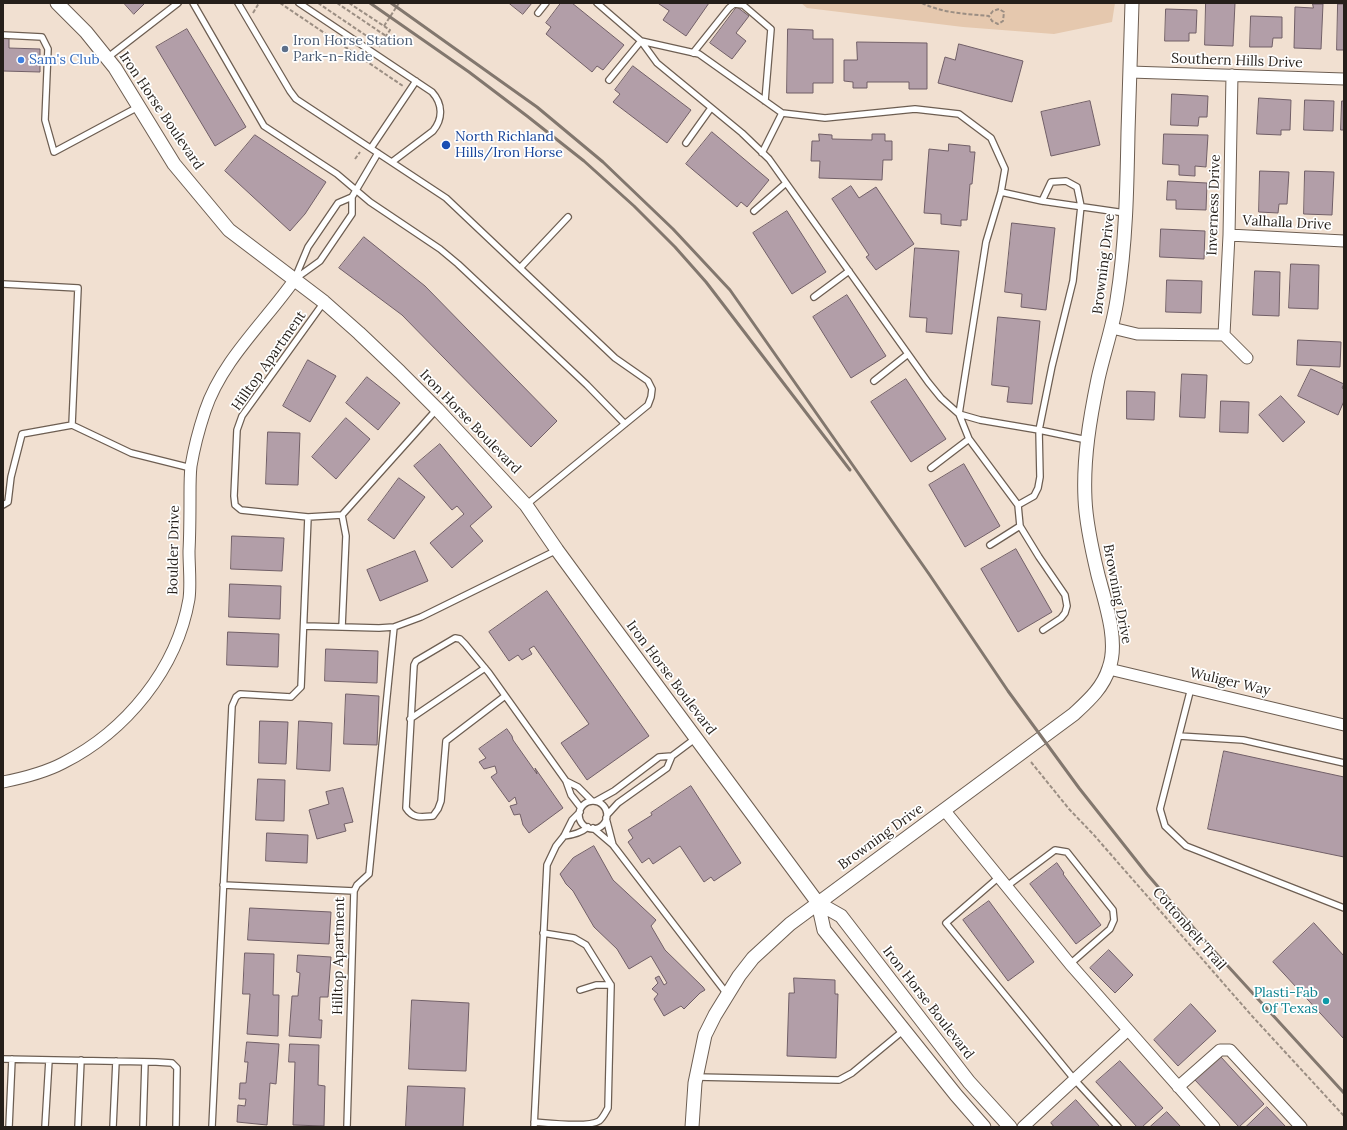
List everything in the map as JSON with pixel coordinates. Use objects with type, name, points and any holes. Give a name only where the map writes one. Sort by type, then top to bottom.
[{"type":"street","name":"Iron Horse Boulevard","points":[[57,3],[86,32],[115,68],[174,164],[229,230],[324,302],[400,372],[437,409],[526,505],[557,550],[818,903],[824,930],[956,1095],[984,1127]]},
{"type":"street","name":"Browning Drive","points":[[692,1127],[695,1083],[705,1035],[727,995],[753,958],[790,924],[945,811],[1074,714],[1090,699],[1103,683],[1109,669],[1112,656],[1112,639],[1107,608],[1090,539],[1085,499],[1087,440],[1098,378],[1112,328],[1117,300],[1127,213],[1132,3]]},
{"type":"street","name":"Southern Hills Drive","points":[[1130,72],[1344,79]]},
{"type":"street","name":"Inverness Drive","points":[[1224,335],[1229,235],[1232,75]]},
{"type":"street","name":"Valhalla Drive","points":[[1229,235],[1344,240]]},
{"type":"street","name":"Boulder Drive","points":[[3,782],[28,777],[62,764],[93,746],[124,720],[152,686],[169,658],[180,630],[189,598],[191,468],[197,438],[205,410],[212,393],[228,365],[295,279]]},
{"type":"street","points":[[1112,328],[1136,334],[1224,335],[1247,358]]},
{"type":"street","name":"Wuliger Way","points":[[1109,669],[1344,725]]},
{"type":"street","points":[[945,811],[1070,964],[1214,1127]]},
{"type":"street","name":"Iron Horse Boulevard","points":[[818,903],[841,916],[969,1082],[1010,1127]]},
{"type":"street","points":[[1023,1127],[1128,1030]]},
{"type":"street","points":[[1178,1087],[1220,1050],[1230,1050],[1302,1127]]},
{"type":"lane","points":[[107,58],[178,3]]},
{"type":"lane","points":[[193,3],[264,126],[337,174],[370,202],[440,249],[458,264],[587,385],[625,424]]},
{"type":"lane","points":[[238,3],[290,91],[296,98],[446,198],[615,358],[648,381],[652,389],[648,405],[526,505]]},
{"type":"lane","points":[[299,3],[432,92],[438,101],[441,112],[439,122],[433,131],[392,162]]},
{"type":"lane","points":[[538,13],[546,3]]},
{"type":"lane","points":[[598,3],[641,41],[657,63],[742,133],[769,159],[928,382],[959,414],[969,439],[1018,505],[1020,526],[1067,600],[1065,613],[1061,618],[1042,630]]},
{"type":"lane","points":[[693,53],[729,8],[734,4],[743,5],[771,29],[765,101]]},
{"type":"lane","points":[[3,35],[42,37],[48,49],[44,120],[54,152],[138,107]]},
{"type":"lane","points":[[641,41],[699,54],[782,113],[825,118],[915,110],[960,114],[990,138],[1005,169],[1002,192],[986,242],[959,414]]},
{"type":"lane","points":[[609,80],[641,41]]},
{"type":"lane","points":[[368,146],[416,81]]},
{"type":"lane","points":[[686,142],[711,108]]},
{"type":"lane","points":[[762,153],[782,113]]},
{"type":"lane","points":[[295,279],[308,247],[338,203],[352,197],[378,153]]},
{"type":"lane","points":[[1018,505],[1034,496],[1038,488],[1040,477],[1038,430],[1073,281],[1081,206],[1077,187],[1066,181],[1051,182],[1042,201]]},
{"type":"lane","points":[[754,211],[786,183]]},
{"type":"lane","points":[[1002,192],[1042,201],[1127,213]]},
{"type":"lane","points":[[295,279],[320,260],[352,214],[352,197]]},
{"type":"lane","points":[[520,268],[568,217]]},
{"type":"lane","points":[[814,297],[849,271]]},
{"type":"lane","points":[[3,284],[78,288],[72,425]]},
{"type":"lane","name":"Hilltop Apartment","points":[[324,302],[242,416],[238,430],[234,496],[235,504],[241,510],[308,517],[342,515]]},
{"type":"lane","points":[[874,381],[908,354]]},
{"type":"lane","points":[[342,627],[346,536],[342,515],[437,409]]},
{"type":"lane","points":[[959,414],[980,420],[1087,440]]},
{"type":"lane","points":[[3,505],[8,502],[11,478],[22,434],[72,425],[131,452],[191,468]]},
{"type":"lane","points":[[930,468],[969,439]]},
{"type":"lane","points":[[212,1127],[232,706],[236,697],[240,694],[291,697],[301,687],[305,626],[308,517]]},
{"type":"lane","points":[[990,545],[1020,526]]},
{"type":"lane","points":[[305,626],[394,627],[421,617],[557,550]]},
{"type":"lane","points":[[354,891],[369,874],[394,627]]},
{"type":"lane","points":[[505,696],[446,741],[441,801],[433,816],[414,816],[406,808],[412,673],[414,665],[416,661],[455,638],[466,644],[485,668],[566,781],[571,796],[581,810],[581,821],[613,845],[727,995]]},
{"type":"lane","points":[[410,719],[485,668]]},
{"type":"lane","points":[[1191,688],[1160,808],[1165,826],[1186,846],[1344,908]]},
{"type":"lane","points":[[1179,736],[1244,740],[1344,763]]},
{"type":"lane","points":[[564,836],[601,826],[618,803],[667,768],[672,756],[696,738]]},
{"type":"lane","points":[[543,933],[574,938],[586,945],[611,985],[608,1108],[604,1116],[598,1122],[584,1125],[534,1125],[543,933],[547,865],[556,846],[564,836],[572,820],[588,802],[594,801],[614,791],[659,757],[672,756]]},
{"type":"lane","points":[[566,781],[578,787],[594,801],[604,806],[613,845]]},
{"type":"lane","points":[[1007,886],[1055,850],[1068,852],[1113,910],[1114,920],[1110,929],[1070,964]]},
{"type":"lane","points":[[999,877],[946,922],[1074,1079],[1118,1127]]},
{"type":"lane","name":"Hilltop Apartment","points":[[223,885],[354,891],[347,1127]]},
{"type":"lane","points":[[580,990],[596,985],[611,985]]},
{"type":"lane","points":[[696,1077],[839,1080],[852,1073],[904,1030]]},
{"type":"lane","points":[[3,1059],[116,1061],[172,1064],[177,1068],[176,1127]]},
{"type":"lane","points":[[9,1127],[12,1059]]},
{"type":"lane","points":[[45,1127],[49,1060]]},
{"type":"lane","points":[[78,1127],[81,1060]]},
{"type":"lane","points":[[113,1127],[116,1061]]},
{"type":"lane","points":[[142,1127],[145,1062]]},
{"type":"path","points":[[280,3],[404,86],[403,88]]},
{"type":"path","points":[[318,3],[380,45]]},
{"type":"path","points":[[337,3],[386,36]]},
{"type":"path","points":[[349,3],[390,30],[368,62]]},
{"type":"path","points":[[384,26],[399,3]]},
{"type":"path","points":[[922,3],[929,7],[945,11],[989,16]]},
{"type":"path","points":[[999,9],[1004,12],[1003,21],[998,24],[992,21],[989,16],[993,11],[999,9]]},
{"type":"path","points":[[356,159],[368,146]]},
{"type":"path","name":"Cottonbelt Trail","points":[[1023,751],[1069,809],[1093,834],[1252,1016],[1344,1116]]},
{"type":"shaded area","points":[[801,3],[1115,3],[1112,22],[1054,34],[963,27],[807,8]]},
{"type":"building","points":[[124,3],[145,3],[134,14]]},
{"type":"building","points":[[509,3],[532,3],[523,14]]},
{"type":"building","points":[[561,3],[572,3],[624,45],[603,70],[597,66],[592,72],[546,34],[551,27],[546,23]]},
{"type":"building","points":[[658,3],[709,3],[686,36],[663,20],[669,11]]},
{"type":"building","points":[[1206,3],[1235,3],[1233,46],[1205,45]]},
{"type":"building","points":[[1313,4],[1323,4],[1321,49],[1294,48],[1295,7],[1313,8]]},
{"type":"building","points":[[1338,4],[1344,4],[1344,50],[1337,50]]},
{"type":"building","points":[[737,7],[749,16],[736,33],[746,41],[732,59],[710,43]]},
{"type":"building","points":[[1166,9],[1197,10],[1196,33],[1189,33],[1189,41],[1165,41]]},
{"type":"building","points":[[1251,16],[1282,17],[1282,38],[1273,38],[1272,47],[1250,47]]},
{"type":"building","points":[[187,29],[246,127],[215,146],[156,47]]},
{"type":"building","points":[[788,29],[813,30],[813,39],[833,39],[833,83],[813,83],[813,93],[787,93]]},
{"type":"building","name":"Sam's Club","points":[[3,38],[9,38],[9,48],[40,49],[40,72],[3,71]]},
{"type":"building","points":[[857,42],[927,43],[927,89],[909,89],[909,82],[867,82],[867,88],[853,88],[853,82],[844,81],[844,60],[857,60]]},
{"type":"building","points":[[959,44],[1023,61],[1012,102],[938,83],[945,57],[955,60]]},
{"type":"building","points":[[633,66],[691,110],[667,143],[613,102],[620,94],[615,90]]},
{"type":"building","points":[[1172,94],[1208,96],[1207,117],[1199,117],[1198,126],[1171,125]]},
{"type":"building","points":[[1259,98],[1291,100],[1290,130],[1281,130],[1281,135],[1257,134]]},
{"type":"building","points":[[1305,100],[1334,101],[1333,131],[1304,130]]},
{"type":"building","points":[[1090,101],[1100,145],[1051,156],[1041,112]]},
{"type":"building","points":[[1342,101],[1344,101],[1344,130],[1341,130]]},
{"type":"building","points":[[712,132],[769,180],[747,207],[741,202],[737,207],[686,164]]},
{"type":"building","points":[[819,134],[832,135],[832,139],[872,140],[872,134],[885,134],[885,141],[892,141],[892,160],[883,160],[882,180],[819,178],[820,161],[811,161],[812,141],[819,141]]},
{"type":"building","points":[[1164,134],[1208,135],[1206,167],[1195,166],[1195,176],[1179,175],[1179,165],[1163,164]]},
{"type":"building","points":[[255,135],[326,182],[305,214],[290,231],[225,171]]},
{"type":"building","points":[[949,144],[970,146],[970,152],[975,152],[972,184],[970,184],[967,220],[961,220],[961,226],[941,224],[941,214],[924,213],[929,149],[948,151]]},
{"type":"building","points":[[1260,171],[1289,172],[1287,204],[1279,204],[1278,213],[1259,212]]},
{"type":"building","points":[[1305,171],[1334,172],[1332,215],[1304,214]]},
{"type":"building","points":[[1168,181],[1207,183],[1206,210],[1176,209],[1176,200],[1167,200]]},
{"type":"building","points":[[851,186],[859,198],[876,187],[914,244],[876,270],[866,257],[869,255],[832,199]]},
{"type":"building","points":[[787,211],[826,272],[792,294],[753,233]]},
{"type":"building","points":[[1012,223],[1055,228],[1046,310],[1021,307],[1022,294],[1005,292]]},
{"type":"building","points":[[1161,229],[1205,231],[1204,259],[1160,257]]},
{"type":"building","points":[[364,237],[425,286],[557,421],[531,447],[402,315],[339,268]]},
{"type":"building","points":[[915,248],[959,251],[952,334],[926,332],[927,318],[910,317]]},
{"type":"building","points":[[1291,264],[1319,265],[1318,309],[1289,308]]},
{"type":"building","points":[[1255,271],[1280,272],[1279,316],[1253,315]]},
{"type":"building","points":[[1167,280],[1202,281],[1201,313],[1166,312]]},
{"type":"building","points":[[847,295],[886,356],[851,378],[813,317]]},
{"type":"building","points":[[998,317],[1040,321],[1032,404],[1007,402],[1009,387],[992,385]]},
{"type":"building","points":[[1298,340],[1341,342],[1340,367],[1297,365]]},
{"type":"building","points":[[308,360],[336,376],[310,422],[283,406]]},
{"type":"building","points":[[1311,369],[1344,384],[1342,388],[1344,389],[1344,401],[1338,415],[1298,396]]},
{"type":"building","points":[[1182,374],[1207,375],[1205,418],[1180,417]]},
{"type":"building","points":[[367,377],[400,403],[378,430],[346,403]]},
{"type":"building","points":[[906,379],[946,439],[911,462],[871,402]]},
{"type":"building","points":[[1127,391],[1155,392],[1154,420],[1127,419]]},
{"type":"building","points":[[1281,396],[1305,422],[1283,442],[1259,415]]},
{"type":"building","points":[[1221,401],[1249,402],[1248,433],[1220,432]]},
{"type":"building","points":[[346,418],[370,439],[336,479],[312,457]]},
{"type":"building","points":[[268,432],[300,433],[298,485],[266,484]]},
{"type":"building","points":[[440,444],[492,507],[470,526],[483,541],[452,568],[430,543],[464,514],[457,506],[452,510],[414,466]]},
{"type":"building","points":[[964,464],[1000,526],[965,547],[929,485]]},
{"type":"building","points":[[399,478],[425,497],[394,539],[368,520]]},
{"type":"building","points":[[232,536],[284,538],[282,571],[231,569]]},
{"type":"building","points":[[1016,549],[1052,612],[1018,632],[981,569]]},
{"type":"building","points":[[415,551],[428,581],[380,601],[367,570]]},
{"type":"building","points":[[230,584],[281,586],[280,619],[229,617]]},
{"type":"building","points":[[547,591],[649,736],[587,780],[561,743],[589,724],[534,646],[529,649],[532,654],[522,660],[518,655],[509,661],[489,632]]},
{"type":"building","points":[[228,632],[279,634],[278,667],[227,665]]},
{"type":"building","points":[[326,649],[378,651],[377,683],[325,681]]},
{"type":"building","points":[[346,694],[379,696],[377,745],[344,744]]},
{"type":"building","points":[[260,721],[288,722],[286,764],[259,763]]},
{"type":"building","points":[[299,721],[332,723],[330,771],[297,769]]},
{"type":"building","points":[[507,729],[537,774],[535,768],[563,808],[529,833],[523,825],[520,814],[514,815],[510,806],[517,804],[515,797],[509,802],[491,777],[497,773],[495,766],[484,769],[479,762],[486,758],[479,749]]},
{"type":"building","points":[[1224,751],[1344,777],[1344,857],[1208,829]]},
{"type":"building","points":[[258,779],[285,780],[284,821],[256,820]]},
{"type":"building","points":[[691,786],[741,863],[714,881],[711,877],[704,882],[680,846],[653,864],[649,858],[642,863],[628,842],[633,838],[628,830],[652,815],[651,813]]},
{"type":"building","points":[[343,788],[353,822],[344,824],[346,831],[317,839],[309,810],[329,804],[326,792]]},
{"type":"building","points":[[267,833],[308,835],[307,863],[266,861]]},
{"type":"building","points":[[594,846],[613,880],[656,920],[651,926],[665,950],[705,990],[684,1009],[681,1006],[664,1016],[654,999],[658,994],[652,989],[658,983],[655,978],[659,976],[664,985],[667,983],[651,956],[629,969],[617,949],[594,927],[573,891],[566,884],[560,874],[573,858]]},
{"type":"building","points":[[1057,863],[1064,873],[1063,874],[1101,925],[1076,944],[1030,884]]},
{"type":"building","points":[[989,901],[1034,962],[1008,981],[963,920]]},
{"type":"building","points":[[250,908],[331,912],[329,944],[248,940]]},
{"type":"building","name":"Plasti-Fab Of Texas","points":[[1314,923],[1344,956],[1344,1039],[1273,962]]},
{"type":"building","points":[[1109,950],[1133,975],[1115,993],[1090,968]]},
{"type":"building","points":[[245,953],[274,954],[273,995],[279,995],[278,1036],[247,1034],[250,994],[243,994]]},
{"type":"building","points":[[298,955],[331,957],[328,997],[320,997],[319,1020],[322,1020],[321,1038],[289,1036],[292,996],[298,996],[300,973],[297,972]]},
{"type":"building","points":[[794,978],[835,980],[835,994],[838,994],[836,1058],[787,1056],[789,993],[794,993]]},
{"type":"building","points":[[412,1000],[469,1003],[466,1071],[409,1069]]},
{"type":"building","points":[[1191,1004],[1216,1031],[1178,1066],[1154,1040]]},
{"type":"building","points":[[247,1042],[279,1044],[276,1084],[270,1083],[267,1125],[237,1122],[238,1105],[245,1106],[246,1099],[239,1099],[240,1083],[246,1083],[248,1062],[245,1062]]},
{"type":"building","points":[[290,1044],[319,1045],[318,1085],[325,1086],[324,1126],[293,1125],[295,1062],[289,1062]]},
{"type":"building","points":[[1221,1057],[1264,1104],[1239,1127],[1195,1080]]},
{"type":"building","points":[[1120,1061],[1163,1108],[1142,1127],[1137,1127],[1096,1082]]},
{"type":"building","points":[[408,1086],[465,1088],[463,1127],[406,1127]]},
{"type":"building","points":[[1076,1100],[1100,1127],[1054,1127],[1051,1123]]},
{"type":"building","points":[[1267,1107],[1286,1127],[1246,1127]]},
{"type":"building","points":[[1167,1112],[1181,1127],[1150,1127]]},
{"type":"railway","points":[[370,3],[469,72],[527,116],[584,161],[634,206],[675,247],[706,282],[850,470]]},
{"type":"railway","points":[[391,3],[537,107],[603,162],[673,229],[730,290],[929,574],[1008,691],[1079,788],[1147,874],[1204,940],[1344,1093]]},
{"type":"place","name":"Iron Horse Station Park-n-Ride","points":[[285,49]]},
{"type":"place","name":"Sam's Club","points":[[21,60]]},
{"type":"place","name":"North Richland Hills/Iron Horse","points":[[446,145]]},
{"type":"place","name":"Plasti-Fab Of Texas","points":[[1326,1001]]}]
